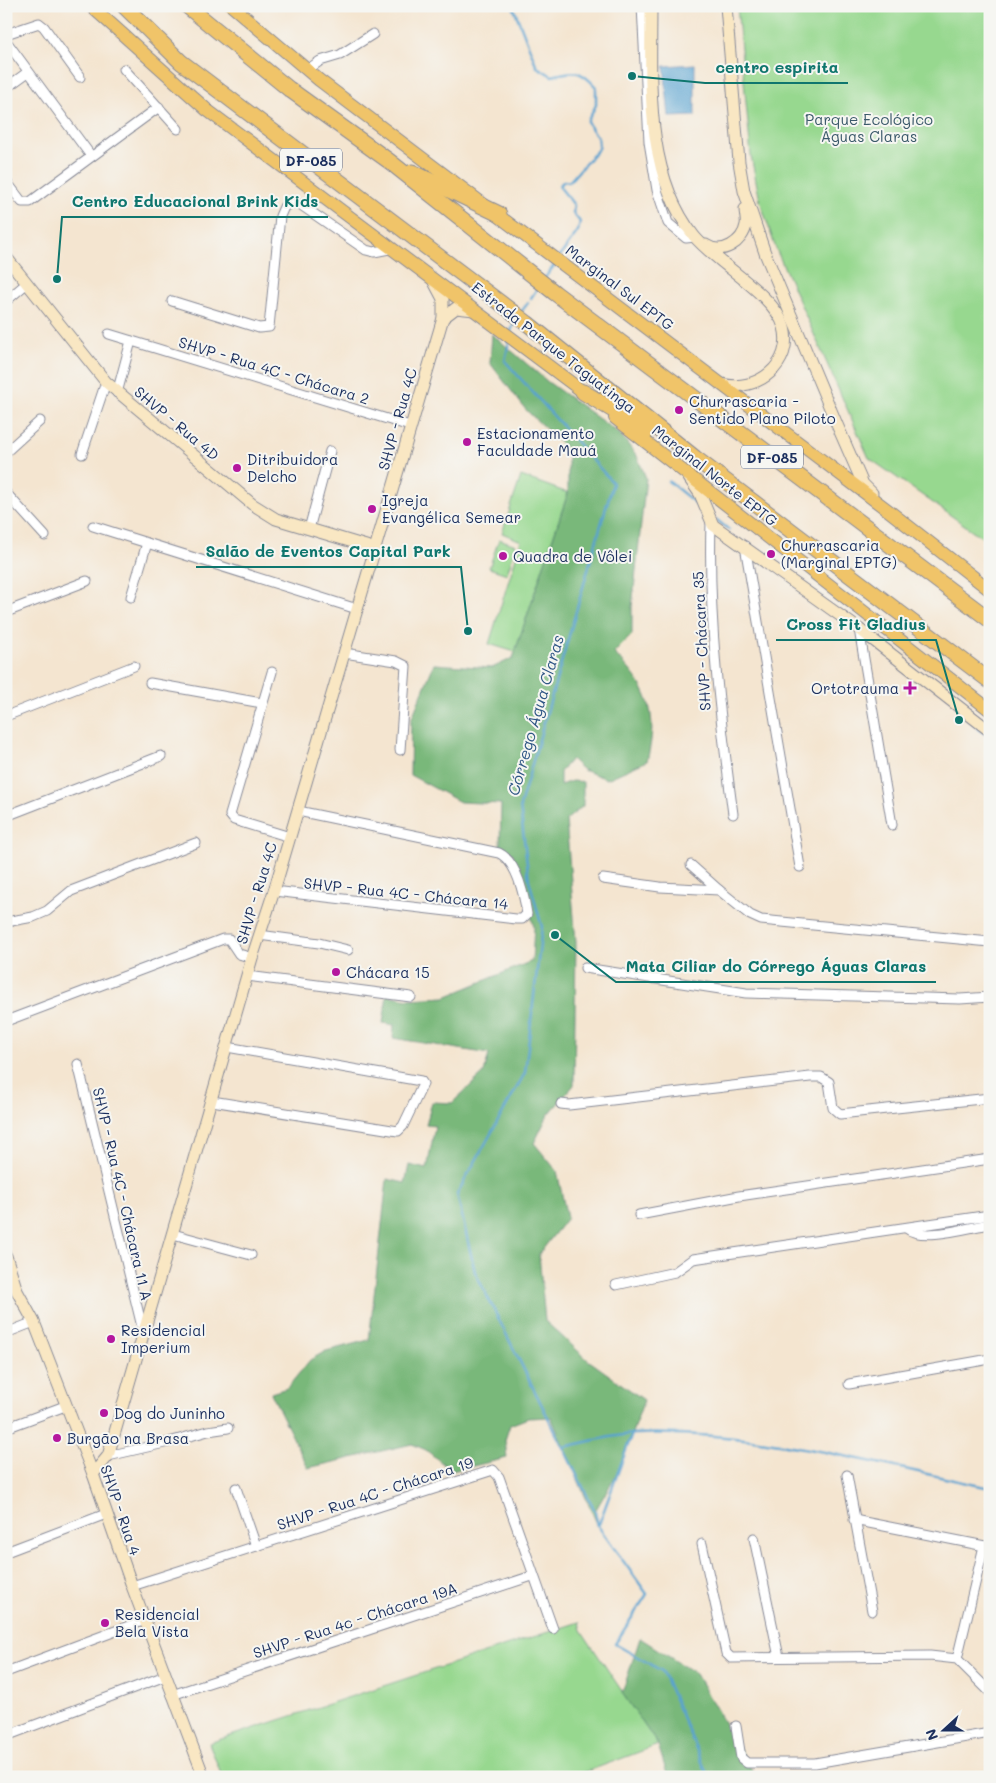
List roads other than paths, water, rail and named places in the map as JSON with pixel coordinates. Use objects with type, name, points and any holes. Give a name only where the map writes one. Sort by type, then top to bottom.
[{"type":"highway","name":"Estrada Parque Taguatinga","points":[[124,6],[181,62],[527,323],[695,458],[990,681]]},
{"type":"highway","name":"DF-085","points":[[187,6],[290,89],[389,161],[555,293],[990,620]]},
{"type":"highway","points":[[389,161],[498,214]]},
{"type":"highway","points":[[583,392],[695,458]]},
{"type":"main road","name":"Marginal Norte EPTG","points":[[91,6],[207,110],[389,249],[523,346],[990,710]]},
{"type":"main road","name":"Marginal Sul EPTG","points":[[232,6],[307,70],[722,384],[762,417],[889,510],[990,590]]},
{"type":"street","points":[[642,6],[649,142],[657,190],[668,223],[686,238],[695,237],[711,248],[723,249],[734,244],[742,236],[746,224],[726,6]]},
{"type":"street","points":[[651,6],[651,76],[658,155],[668,189],[695,237],[769,303],[780,317],[786,336],[782,356],[766,377],[755,383],[742,386],[722,384]]},
{"type":"street","points":[[6,34],[39,23],[44,27],[80,77]]},
{"type":"street","points":[[307,70],[320,61],[340,55],[373,34]]},
{"type":"street","points":[[6,41],[91,156]]},
{"type":"street","points":[[124,69],[178,129]]},
{"type":"street","points":[[6,88],[28,72]]},
{"type":"street","points":[[6,181],[22,202],[26,203],[159,107]]},
{"type":"street","points":[[744,191],[764,254],[862,484],[889,510]]},
{"type":"street","points":[[172,301],[259,328],[270,327],[280,216],[284,207],[292,202],[301,205],[366,250],[374,252],[389,249]]},
{"type":"street","name":"SHVP - Rua 4D","points":[[6,257],[106,382],[117,393],[260,510],[276,519],[376,548]]},
{"type":"street","name":"SHVP - Rua 4C","points":[[93,1474],[108,1456],[252,958],[298,811],[443,318],[443,299],[434,282]]},
{"type":"street","points":[[6,300],[27,283]]},
{"type":"street","points":[[443,318],[452,309],[474,310]]},
{"type":"street","name":"SHVP - Rua 4C - Chácara 2","points":[[109,334],[410,426]]},
{"type":"street","points":[[117,393],[131,341]]},
{"type":"street","points":[[82,454],[106,382]]},
{"type":"street","points":[[6,452],[40,421]]},
{"type":"street","points":[[309,529],[330,451]]},
{"type":"street","name":"SHVP - Chácara 35","points":[[685,473],[700,494],[711,522],[711,605],[717,688],[733,814]]},
{"type":"street","points":[[6,493],[45,536]]},
{"type":"street","points":[[711,522],[859,629],[989,732]]},
{"type":"street","points":[[93,526],[357,609]]},
{"type":"street","points":[[131,597],[147,543]]},
{"type":"street","points":[[746,546],[800,867]]},
{"type":"street","points":[[6,612],[87,580]]},
{"type":"street","points":[[859,629],[892,825]]},
{"type":"street","points":[[344,653],[402,662],[406,666],[400,750]]},
{"type":"street","points":[[6,716],[134,666]]},
{"type":"street","points":[[272,672],[230,815],[234,820],[290,837]]},
{"type":"street","points":[[150,683],[262,703]]},
{"type":"street","points":[[6,816],[161,756]]},
{"type":"street","name":"SHVP - Rua 4C - Chácara 14","points":[[274,891],[516,919],[522,919],[527,914],[511,863],[499,853],[298,811]]},
{"type":"street","points":[[6,922],[33,917],[47,911],[71,891],[196,843]]},
{"type":"street","points":[[691,866],[750,915],[761,920],[990,942]]},
{"type":"street","points":[[603,880],[660,887],[719,890]]},
{"type":"street","points":[[259,935],[319,943],[348,950]]},
{"type":"street","points":[[6,1021],[223,939],[229,939],[239,954],[252,958]]},
{"type":"street","points":[[586,968],[746,993],[960,1000],[990,997]]},
{"type":"street","points":[[247,976],[411,997]]},
{"type":"street","points":[[212,1101],[395,1131],[402,1128],[423,1084],[420,1080],[227,1047]]},
{"type":"street","name":"SHVP - Rua 4C - Chácara 11 A","points":[[78,1064],[143,1331]]},
{"type":"street","points":[[561,1104],[569,1105],[810,1077],[822,1077],[829,1082],[833,1108],[840,1114],[990,1098]]},
{"type":"street","points":[[639,1215],[739,1196],[990,1159]]},
{"type":"street","points":[[616,1285],[675,1272],[693,1259],[990,1215]]},
{"type":"street","points":[[906,1228],[915,1233],[930,1234],[990,1224]]},
{"type":"street","points":[[173,1234],[251,1255]]},
{"type":"street","name":"SHVP - Rua 4","points":[[6,1256],[17,1291],[34,1322],[93,1474],[144,1620],[204,1777]]},
{"type":"street","points":[[6,1285],[17,1291]]},
{"type":"street","points":[[6,1333],[34,1322]]},
{"type":"street","points":[[849,1384],[990,1359]]},
{"type":"street","points":[[6,1428],[65,1406]]},
{"type":"street","points":[[108,1456],[208,1431],[228,1428]]},
{"type":"street","name":"SHVP - Rua 4C - Chácara 19","points":[[132,1586],[493,1470],[499,1477],[532,1576],[553,1629]]},
{"type":"street","points":[[847,1475],[872,1611]]},
{"type":"street","points":[[236,1488],[256,1546]]},
{"type":"street","points":[[6,1552],[106,1514]]},
{"type":"street","points":[[854,1520],[987,1546],[956,1659]]},
{"type":"street","points":[[754,1538],[779,1657]]},
{"type":"street","points":[[702,1544],[727,1655],[733,1658],[930,1656],[956,1659],[990,1692]]},
{"type":"street","name":"SHVP - Rua 4c - Chácara 19A","points":[[172,1694],[532,1576]]},
{"type":"street","points":[[6,1672],[144,1620]]},
{"type":"street","points":[[6,1736],[165,1676]]},
{"type":"street","points":[[736,1726],[741,1758],[747,1763],[815,1763],[990,1733]]},
{"type":"water","points":[[695,64],[695,116],[669,117],[664,66]]},
{"type":"waterway","points":[[513,6],[537,67],[552,76],[576,72],[596,87],[596,105],[587,122],[598,138],[599,148],[569,182],[564,181],[559,186],[574,205],[573,213],[580,222],[578,231],[560,256]]},
{"type":"waterway","name":"Córrego Água Claras","points":[[544,279],[556,263]]},
{"type":"waterway","name":"Córrego Água Claras","points":[[531,298],[538,287]]},
{"type":"waterway","name":"Córrego Água Claras","points":[[521,312],[528,303]]},
{"type":"waterway","name":"Córrego Água Claras","points":[[511,331],[515,321]]},
{"type":"waterway","name":"Córrego Água Claras","points":[[509,342],[505,361],[613,483],[520,806],[529,880],[542,927],[525,1073],[457,1194],[475,1272],[595,1511],[598,1526],[647,1594],[615,1644],[662,1671],[706,1771],[704,1777]]},
{"type":"waterway","points":[[668,481],[700,507]]},
{"type":"waterway","points":[[717,520],[729,530]]},
{"type":"waterway","points":[[977,728],[984,733]]},
{"type":"waterway","points":[[599,1524],[632,1434]]},
{"type":"waterway","points":[[563,1447],[607,1437],[634,1434],[724,1437],[769,1442],[813,1450],[990,1488]]},
{"type":"place","name":"centro espirita","points":[[632,76]]},
{"type":"place","name":"Centro Educacional Brink Kids","points":[[57,279]]},
{"type":"place","name":"Churrascaria - Sentido Plano Piloto","points":[[679,410]]},
{"type":"place","name":"Estacionamento Faculdade Mauá","points":[[467,442]]},
{"type":"place","name":"Ditribuidora Delcho","points":[[237,468]]},
{"type":"place","name":"Igreja Evangélica Semear","points":[[372,509]]},
{"type":"place","name":"Churrascaria (Marginal EPTG)","points":[[771,554]]},
{"type":"place","name":"Quadra de Vôlei","points":[[503,556]]},
{"type":"place","name":"Salão de Eventos Capital Park","points":[[468,631]]},
{"type":"place","name":"Ortotrauma","points":[[910,688]]},
{"type":"place","name":"Cross Fit Gladius","points":[[959,720]]},
{"type":"place","name":"Mata Ciliar do Córrego Águas Claras","points":[[555,935]]},
{"type":"place","name":"Chácara 15","points":[[336,972]]},
{"type":"place","name":"Residencial Imperium","points":[[111,1339]]},
{"type":"place","name":"Dog do Juninho","points":[[104,1413]]},
{"type":"place","name":"Burgão na Brasa","points":[[57,1438]]},
{"type":"place","name":"Residencial Bela Vista","points":[[105,1623]]},
{"type":"park label","name":"Parque Ecológico Águas Claras","points":[[869,128]]}]
